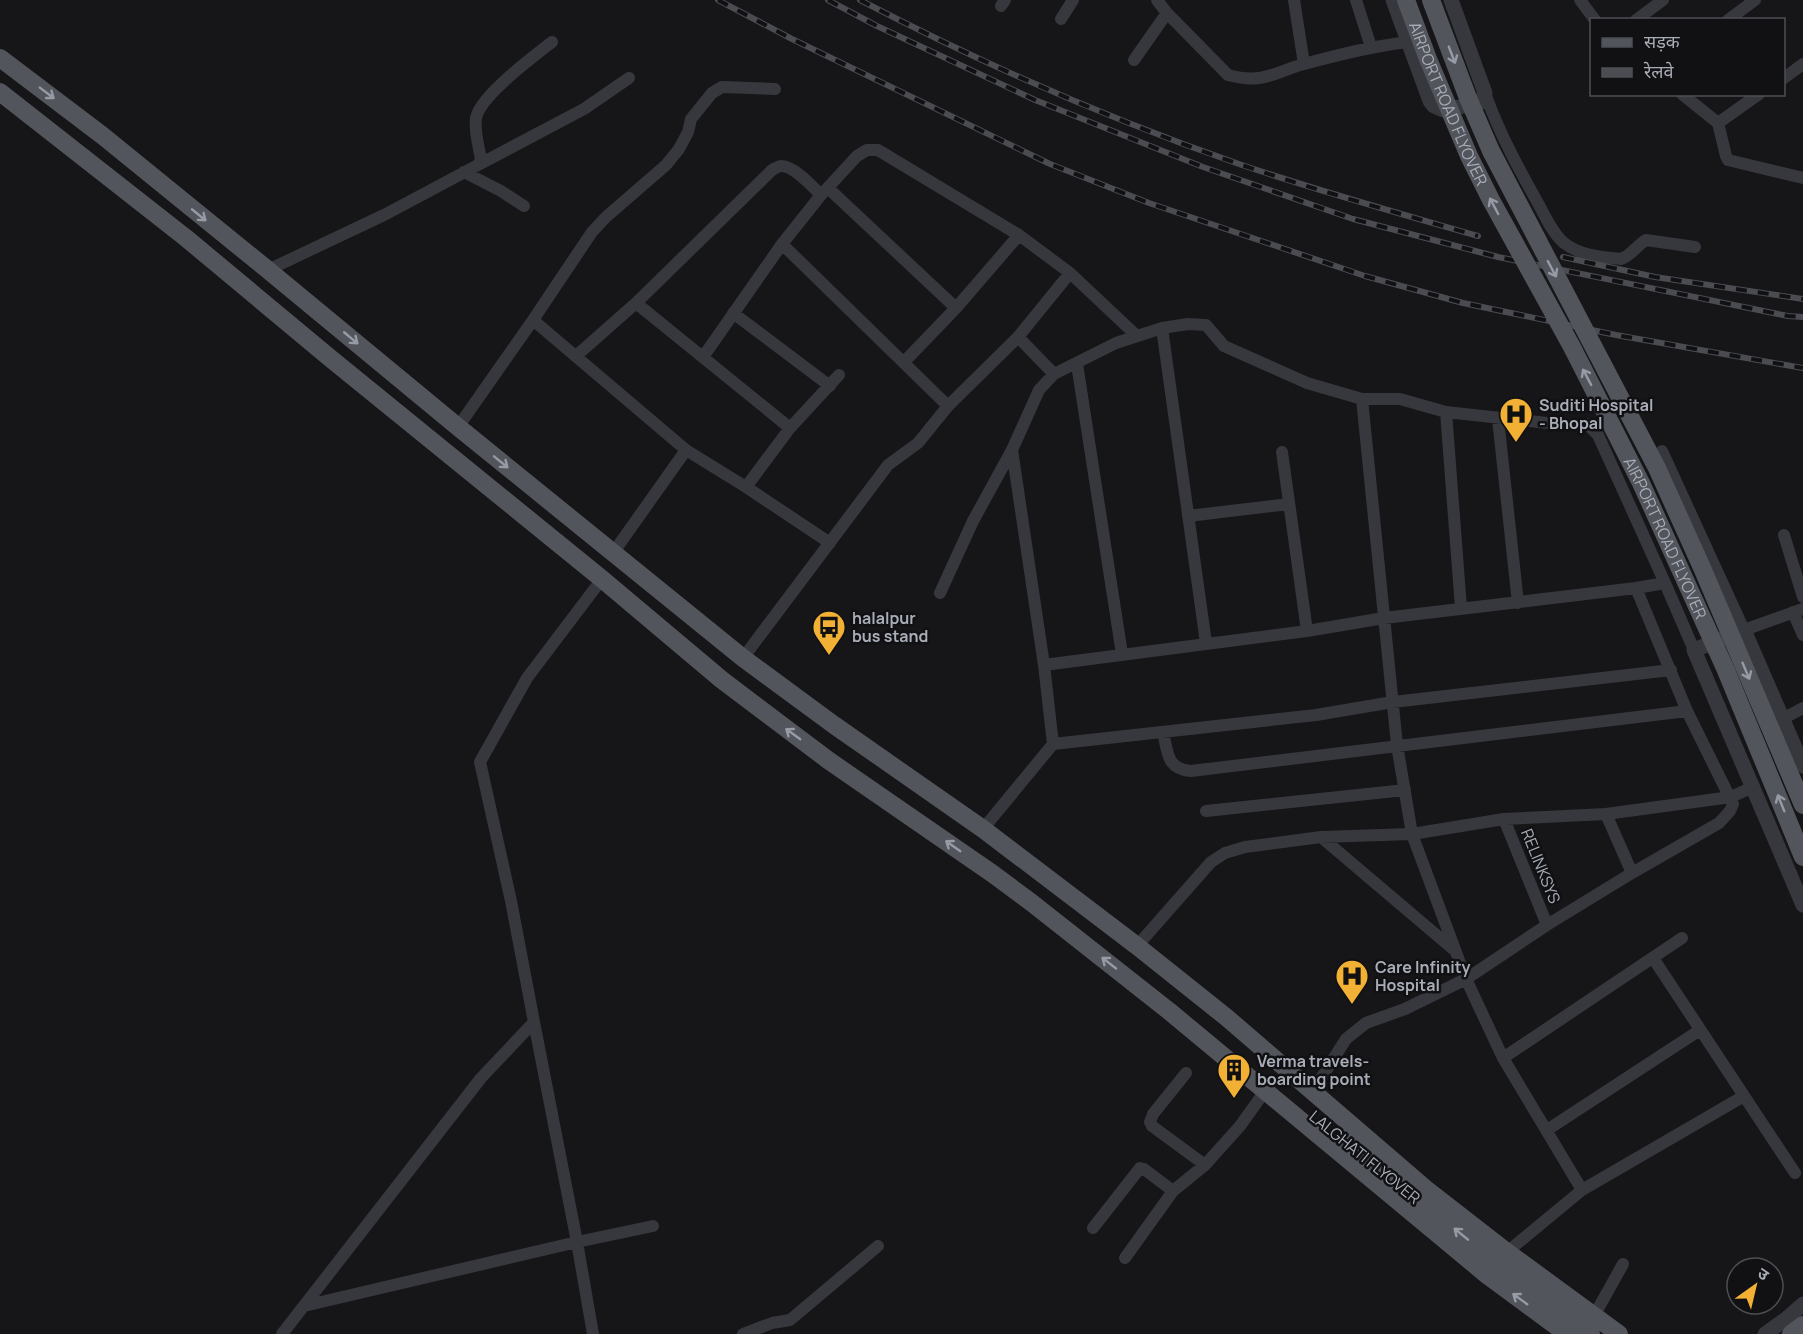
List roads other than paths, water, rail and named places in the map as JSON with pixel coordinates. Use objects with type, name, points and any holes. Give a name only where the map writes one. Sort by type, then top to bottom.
[{"type":"main road","name":"AIRPORT ROAD FLYOVER","points":[[1406,0],[1469,156],[1599,399],[1646,493],[1725,668],[1803,857]]},
{"type":"main road","name":"AIRPORT ROAD FLYOVER","points":[[1431,0],[1468,98],[1491,151],[1657,468],[1803,805]]},
{"type":"main road","points":[[0,58],[103,136],[743,658],[843,732],[982,829],[1137,946],[1226,1017],[1426,1189],[1507,1252],[1592,1325],[1619,1334]]},
{"type":"main road","points":[[0,92],[186,238],[751,703],[993,874],[1137,985],[1487,1275],[1567,1334]]},
{"type":"main road","name":"LALGHATI FLYOVER","points":[[1137,985],[1159,993],[1521,1283],[1592,1325]]},
{"type":"main road","points":[[1791,1334],[1803,1325]]},
{"type":"street","points":[[1061,19],[1073,0]]},
{"type":"street","points":[[1157,0],[1228,75],[1241,78],[1270,77],[1304,64],[1371,47],[1408,42]]},
{"type":"street","points":[[1294,0],[1304,64]]},
{"type":"street","points":[[1356,0],[1371,47]]},
{"type":"street","points":[[1393,0],[1430,101],[1434,106],[1443,110],[1480,103],[1485,93]]},
{"type":"street","points":[[1451,0],[1485,93],[1512,157],[1552,227],[1564,243],[1588,255],[1621,259],[1646,240],[1695,247]]},
{"type":"street","points":[[1580,0],[1594,18]]},
{"type":"street","points":[[1639,18],[1662,0]]},
{"type":"street","points":[[1731,18],[1755,0]]},
{"type":"street","points":[[1134,60],[1167,13]]},
{"type":"street","points":[[478,165],[481,160],[475,129],[476,115],[483,104],[505,81],[552,42]]},
{"type":"street","points":[[1785,77],[1803,64]]},
{"type":"street","points":[[268,270],[386,214],[584,109],[628,78]]},
{"type":"street","points":[[458,427],[592,232],[666,165],[679,149],[688,132],[691,119],[712,93],[722,87],[775,89]]},
{"type":"street","points":[[1684,96],[1718,123],[1728,160],[1803,178]]},
{"type":"street","points":[[1718,123],[1756,96]]},
{"type":"street","points":[[703,357],[782,244],[824,191],[857,156],[867,150],[878,150],[1019,235],[1070,273],[1137,336]]},
{"type":"street","points":[[576,356],[636,303],[772,170],[780,166],[787,167],[824,191],[956,308]]},
{"type":"street","points":[[464,172],[524,206]]},
{"type":"street","points":[[904,362],[956,308],[1019,235]]},
{"type":"street","points":[[782,244],[948,406]]},
{"type":"street","points":[[743,658],[888,465],[918,443],[948,406],[1018,337],[1070,273]]},
{"type":"street","points":[[636,303],[790,428]]},
{"type":"street","points":[[733,313],[830,386]]},
{"type":"street","points":[[533,320],[686,450],[830,543]]},
{"type":"street","points":[[940,593],[972,521],[1012,450],[1039,390],[1054,374],[1116,343],[1162,328],[1188,324],[1206,325],[1224,346],[1307,383],[1362,399],[1400,399],[1446,412],[1498,419],[1566,425],[1587,424],[1598,435],[1665,583],[1803,905]]},
{"type":"street","points":[[1162,328],[1206,643]]},
{"type":"street","points":[[1018,337],[1054,374]]},
{"type":"street","points":[[1077,363],[1122,654]]},
{"type":"street","points":[[746,487],[790,428],[839,375]]},
{"type":"street","points":[[1362,399],[1396,745],[1412,834],[1454,950],[1503,1058],[1582,1190]]},
{"type":"street","points":[[1446,412],[1461,608]]},
{"type":"street","points":[[1498,419],[1518,603]]},
{"type":"street","points":[[613,553],[686,450]]},
{"type":"street","points":[[1012,450],[1044,665],[1053,744]]},
{"type":"street","points":[[1662,451],[1803,766]]},
{"type":"street","points":[[1282,452],[1307,631]]},
{"type":"street","points":[[1188,516],[1289,504]]},
{"type":"street","points":[[1784,535],[1803,597]]},
{"type":"street","points":[[593,1334],[511,901],[480,762],[527,678],[602,579]]},
{"type":"street","points":[[1044,665],[1307,631],[1384,618],[1665,583]]},
{"type":"street","points":[[1311,1089],[1322,1077],[1346,1039],[1357,1028],[1405,1009],[1466,979],[1547,925],[1719,823],[1730,811],[1733,804],[1731,797],[1687,711],[1636,588]]},
{"type":"street","points":[[1694,650],[1798,611],[1803,635]]},
{"type":"street","points":[[982,829],[1053,744],[1316,715],[1393,702],[1671,670]]},
{"type":"street","points":[[1782,719],[1803,708]]},
{"type":"street","points":[[1163,732],[1171,764],[1179,770],[1191,771],[1687,711]]},
{"type":"street","points":[[1137,946],[1211,862],[1225,853],[1245,847],[1321,837],[1412,834],[1504,819],[1606,814],[1731,797],[1753,787]]},
{"type":"street","points":[[1206,811],[1404,790]]},
{"type":"street","points":[[1606,814],[1632,873]]},
{"type":"street","name":"RELINKSYS","points":[[1504,819],[1547,925]]},
{"type":"street","points":[[1321,837],[1454,950]]},
{"type":"street","points":[[1503,1058],[1682,938]]},
{"type":"street","points":[[1653,958],[1795,1173]]},
{"type":"street","points":[[282,1334],[481,1078],[534,1022]]},
{"type":"street","points":[[1547,1130],[1700,1030]]},
{"type":"street","points":[[1186,1073],[1153,1114],[1150,1122],[1152,1126],[1205,1165]]},
{"type":"street","points":[[1125,1258],[1173,1191],[1205,1165],[1240,1126],[1265,1091]]},
{"type":"street","points":[[1507,1252],[1582,1190],[1744,1096]]},
{"type":"street","points":[[1093,1228],[1140,1168],[1173,1191]]},
{"type":"street","points":[[304,1306],[653,1226]]},
{"type":"street","points":[[743,1334],[772,1323],[790,1320],[878,1246]]},
{"type":"street","points":[[1592,1325],[1623,1264]]},
{"type":"street","points":[[1765,1334],[1803,1304]]},
{"type":"railway","points":[[718,0],[792,39],[1050,164],[1149,203],[1365,276],[1463,303],[1616,335],[1803,368]]},
{"type":"railway","points":[[828,0],[877,26],[1035,100],[1203,167],[1353,219],[1498,257],[1788,316],[1803,317]]},
{"type":"railway","points":[[860,0],[1046,89],[1190,147],[1269,174],[1478,236]]},
{"type":"railway","points":[[1563,257],[1655,277],[1803,299]]},
{"type":"place","name":"Suditi Hospital - Bhopal","points":[[1516,443]]},
{"type":"place","name":"halalpur bus stand","points":[[829,656]]},
{"type":"place","name":"Care Infinity Hospital","points":[[1352,1005]]},
{"type":"place","name":"Verma travels- boarding point","points":[[1234,1099]]}]
